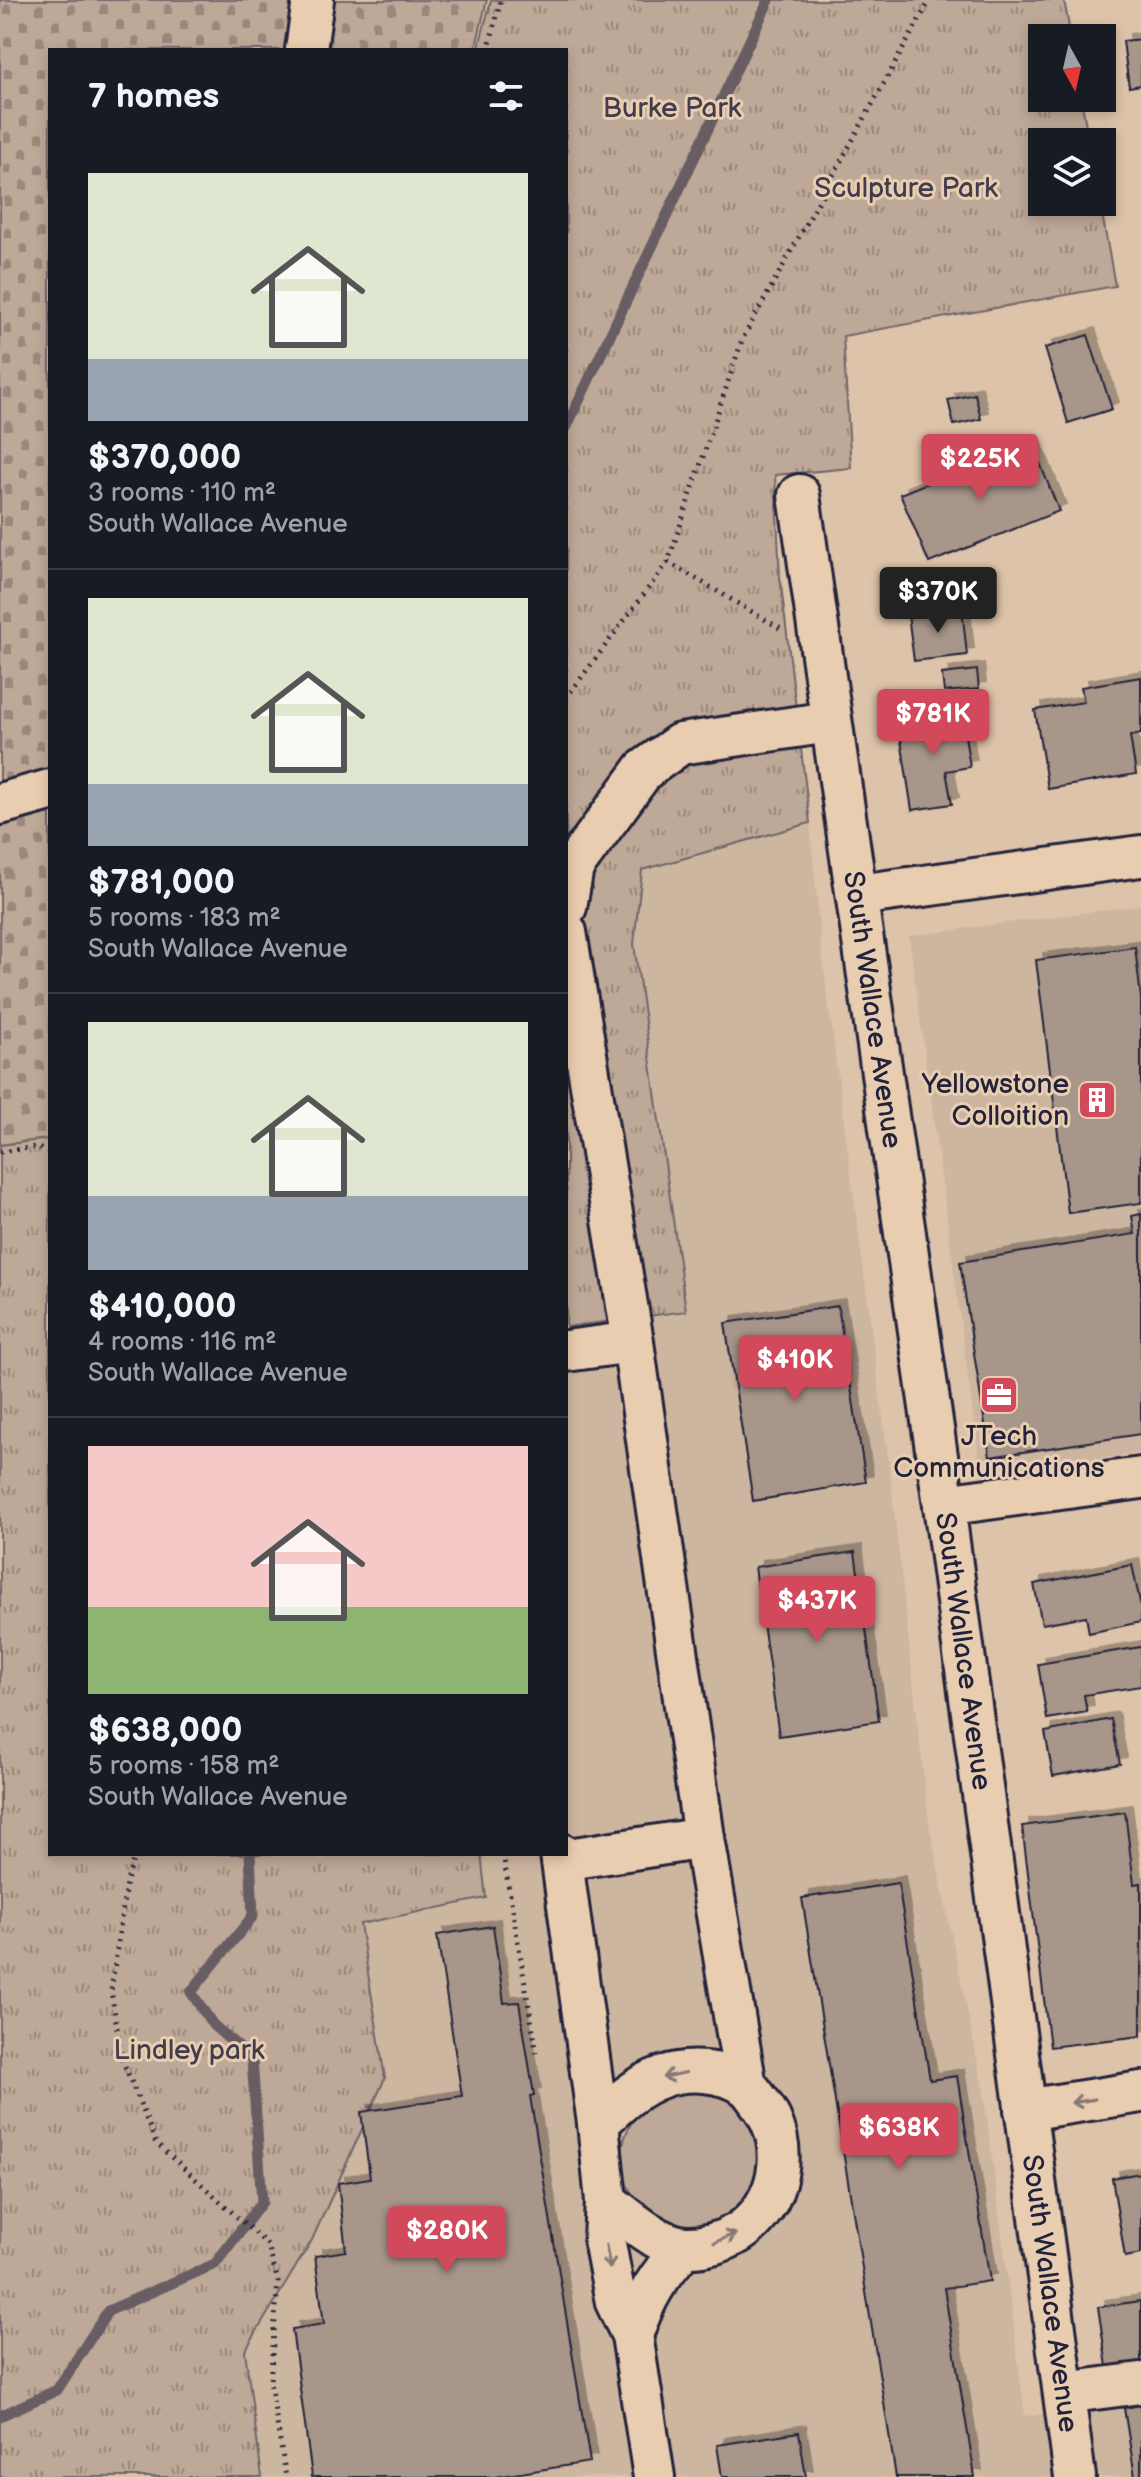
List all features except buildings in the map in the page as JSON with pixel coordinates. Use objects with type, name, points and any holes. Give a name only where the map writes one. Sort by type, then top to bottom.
[{"type":"street","points":[[306,48],[313,0]]},
{"type":"street","name":"South Wallace Avenue","points":[[799,495],[944,1505],[1075,2477]]},
{"type":"street","points":[[568,896],[573,867],[644,770],[680,744],[830,722]]},
{"type":"street","points":[[0,804],[48,791]]},
{"type":"street","points":[[858,895],[1141,856]]},
{"type":"street","points":[[568,944],[633,1342],[704,1838],[746,2086]]},
{"type":"street","points":[[568,1351],[633,1342]]},
{"type":"street","points":[[944,1505],[1141,1478]]},
{"type":"street","points":[[654,2477],[632,2335],[616,2302],[604,2239],[606,2201],[598,2123],[562,1857],[704,1838]]},
{"type":"street","points":[[598,2123],[637,2089],[664,2077],[694,2071],[722,2076],[746,2086],[769,2114],[780,2160],[775,2186],[748,2226],[728,2239],[707,2245],[684,2247],[654,2236],[606,2201]]},
{"type":"street","points":[[1025,2110],[1141,2092]]},
{"type":"street","points":[[632,2335],[649,2292],[684,2247]]},
{"type":"street","points":[[1064,2393],[1141,2383]]},
{"type":"path","points":[[489,48],[501,0]]},
{"type":"path","points":[[568,695],[668,562],[742,340],[930,0]]},
{"type":"path","points":[[668,562],[821,653]]},
{"type":"path","points":[[0,1152],[36,1147],[48,1152]]},
{"type":"path","points":[[134,1856],[126,1884],[111,1991],[122,2059],[156,2143],[268,2245],[278,2282],[270,2382],[286,2477]]},
{"type":"path","points":[[503,1856],[537,2054]]},
{"type":"shaded area","points":[[810,823],[821,947],[889,1464],[929,1824],[984,2093],[1025,2416],[1141,2401],[1141,2477],[262,2477],[245,2351],[385,2078],[360,1924],[486,1898],[481,1856],[568,1856],[568,1327],[685,1310],[634,944],[642,870]]},
{"type":"shaded area","points":[[1141,905],[1141,1453],[981,1474],[909,936]]},
{"type":"green space","points":[[0,0],[487,0],[475,48],[48,48],[48,1139],[0,1145]]},
{"type":"green space","name":"Sculpture Park","points":[[491,0],[1064,0],[1068,24],[1028,24],[1028,112],[1084,112],[1086,128],[1028,128],[1028,216],[1102,216],[1115,286],[843,336],[851,468],[775,475],[780,577],[810,823],[642,870],[634,944],[686,1311],[568,1327],[568,48],[479,48]]},
{"type":"green space","name":"Lindley park","points":[[48,1139],[48,1856],[481,1856],[486,1898],[360,1924],[385,2078],[312,2240],[245,2351],[262,2477],[0,2477],[0,1145]]},
{"type":"green space","points":[[691,2089],[717,2095],[740,2109],[754,2132],[760,2158],[754,2184],[740,2207],[717,2221],[691,2227],[665,2221],[642,2207],[628,2184],[622,2158],[628,2132],[642,2109],[665,2095]]},
{"type":"waterway","points":[[568,424],[769,0]]},
{"type":"waterway","points":[[0,2416],[57,2390],[108,2311],[215,2264],[262,2202],[252,2059],[213,2025],[191,1992],[253,1916],[250,1856]]},
{"type":"place","name":"Yellowstone Colloition","points":[[1097,1100]]},
{"type":"place","name":"JTech Communications","points":[[999,1395]]},
{"type":"park label","name":"Burke Park","points":[[672,108]]}]
